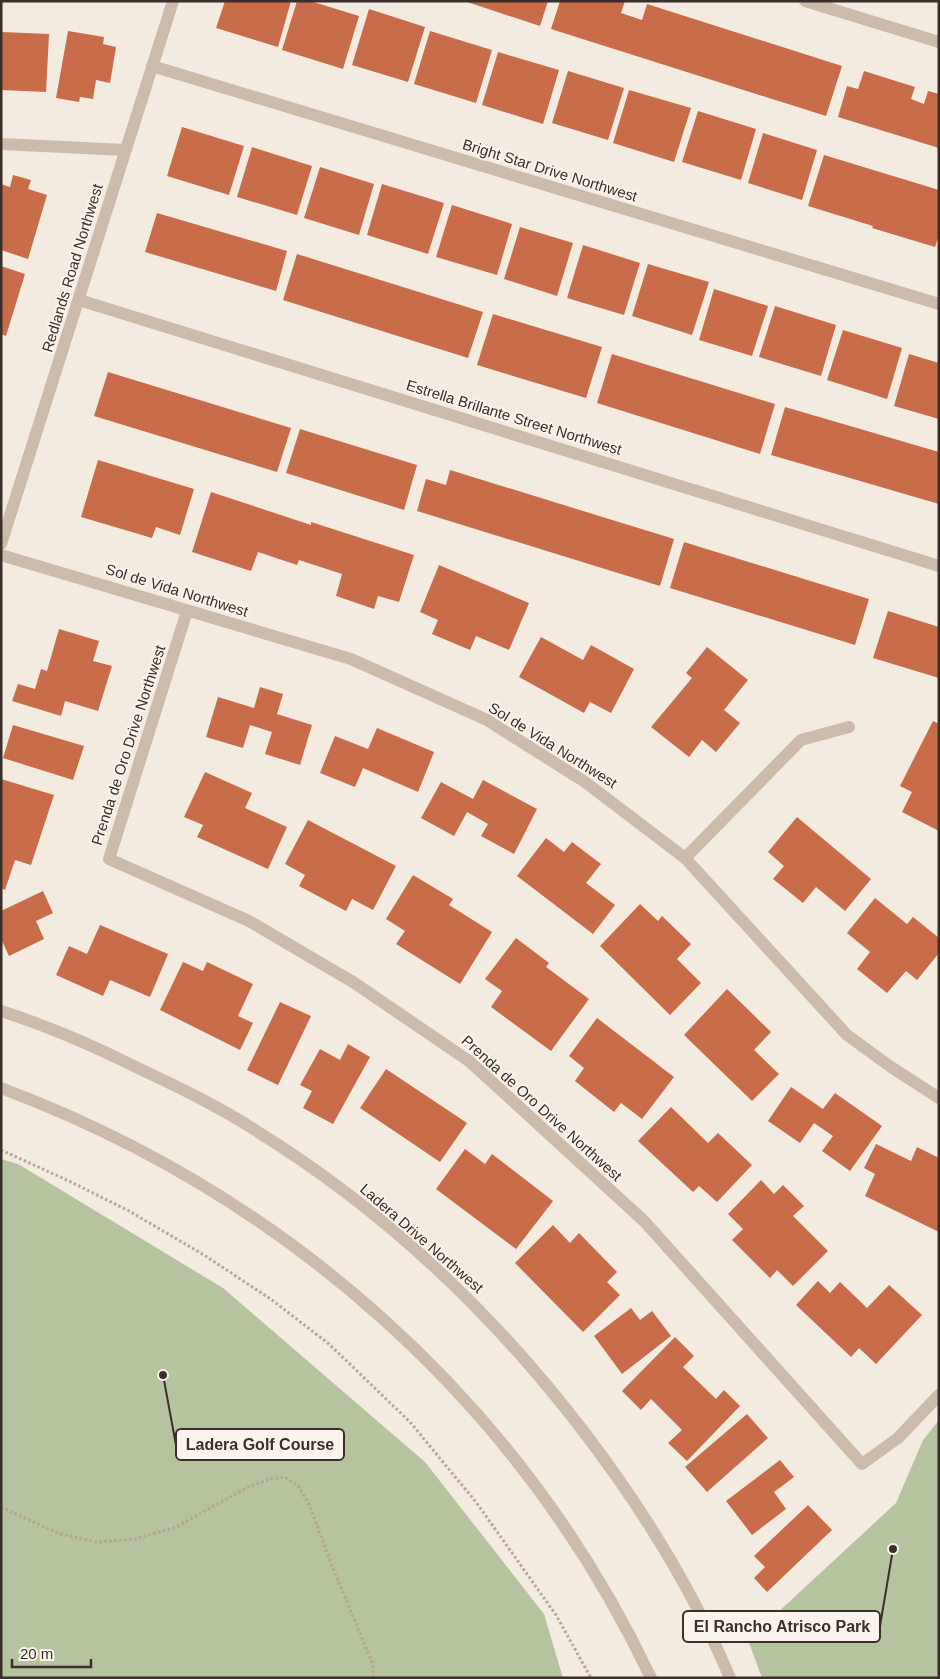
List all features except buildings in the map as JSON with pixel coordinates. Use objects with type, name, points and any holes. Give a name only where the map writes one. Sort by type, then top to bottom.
[{"type":"street","name":"Redlands Road Northwest","points":[[1,544],[173,1]]},
{"type":"street","points":[[805,1],[939,42]]},
{"type":"street","name":"Bright Star Drive Northwest","points":[[152,66],[939,304]]},
{"type":"street","points":[[1,144],[125,150]]},
{"type":"street","name":"Estrella Brillante Street Northwest","points":[[79,300],[939,566]]},
{"type":"street","name":"Sol de Vida Northwest","points":[[1,555],[351,659],[487,720],[586,782],[685,858],[847,1035],[891,1067],[939,1098]]},
{"type":"street","name":"Prenda de Oro Drive Northwest","points":[[187,611],[109,859],[249,921],[354,982],[469,1061],[644,1221],[862,1464],[898,1438],[939,1395]]},
{"type":"street","points":[[685,858],[801,740],[849,727]]},
{"type":"street","name":"Ladera Drive Northwest","points":[[1,1011],[98,1048],[175,1085],[255,1129],[323,1175],[384,1223],[445,1275],[498,1329],[549,1387],[646,1518],[690,1597],[730,1678]]},
{"type":"street","points":[[1,1088],[48,1105],[132,1145],[202,1185],[280,1235],[342,1282],[405,1338],[452,1386],[507,1450],[553,1509],[631,1637],[651,1678]]},
{"type":"path","points":[[1,1150],[129,1211],[204,1255],[272,1300],[329,1344],[410,1422],[476,1502],[556,1615],[591,1678]]},
{"type":"path","points":[[1,1507],[60,1534],[97,1542],[135,1538],[176,1527],[250,1486],[271,1478],[285,1477],[298,1486],[310,1506],[332,1566],[372,1662],[374,1678]]},
{"type":"green space","points":[[1,1159],[18,1164],[223,1288],[425,1462],[544,1614],[563,1678],[1,1678]]},
{"type":"green space","points":[[939,1420],[939,1678],[762,1678],[748,1640],[896,1503],[923,1440]]},
{"type":"place","name":"Ladera Golf Course","points":[[163,1375]]},
{"type":"place","name":"El Rancho Atrisco Park","points":[[893,1549]]}]
